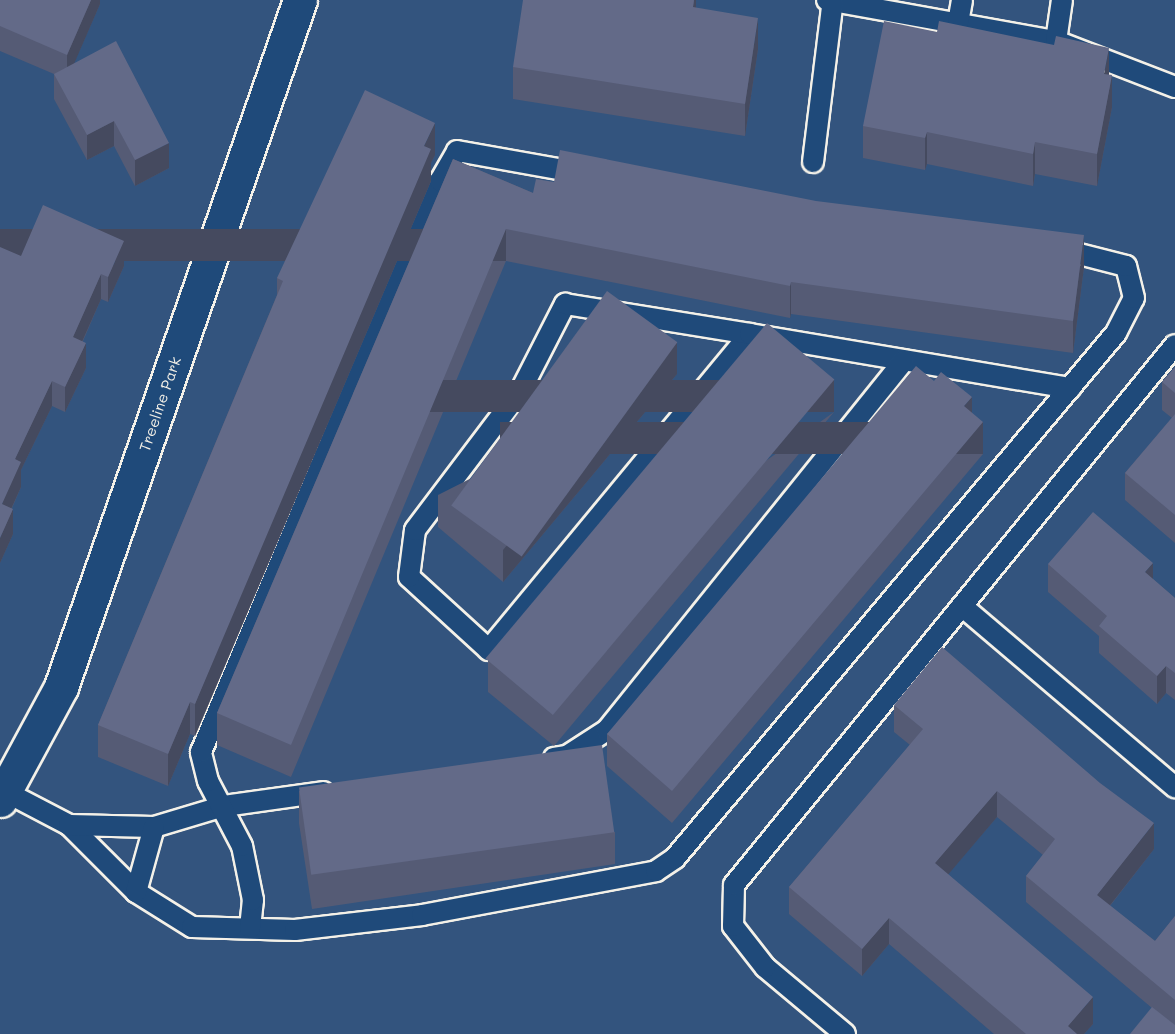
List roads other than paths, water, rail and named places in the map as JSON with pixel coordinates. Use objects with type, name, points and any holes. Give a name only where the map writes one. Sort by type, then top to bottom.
[{"type":"street","name":"Treeline Park","points":[[3,796],[61,687],[300,0]]},
{"type":"lane","points":[[827,0],[1056,41],[1175,87]]},
{"type":"lane","points":[[813,162],[832,0]]},
{"type":"lane","points":[[958,23],[962,0]]},
{"type":"lane","points":[[1056,41],[1062,0]]},
{"type":"lane","points":[[250,928],[253,900],[242,846],[224,806],[208,781],[201,753],[457,150],[597,176]]},
{"type":"lane","points":[[3,796],[69,825],[136,892],[192,927],[295,930],[422,915],[656,871],[675,858],[1116,333],[1134,298],[1126,266],[1040,246]]},
{"type":"lane","points":[[750,334],[489,650],[409,577],[415,530],[520,390],[565,304],[750,334],[1070,388]]},
{"type":"lane","points":[[845,1034],[765,967],[734,926],[734,885],[1175,345]]},
{"type":"lane","points":[[531,762],[567,756],[607,730],[904,360]]},
{"type":"lane","points":[[962,606],[1175,787]]},
{"type":"lane","points":[[69,825],[154,827],[224,806],[342,789]]},
{"type":"lane","points":[[136,892],[154,827]]}]
